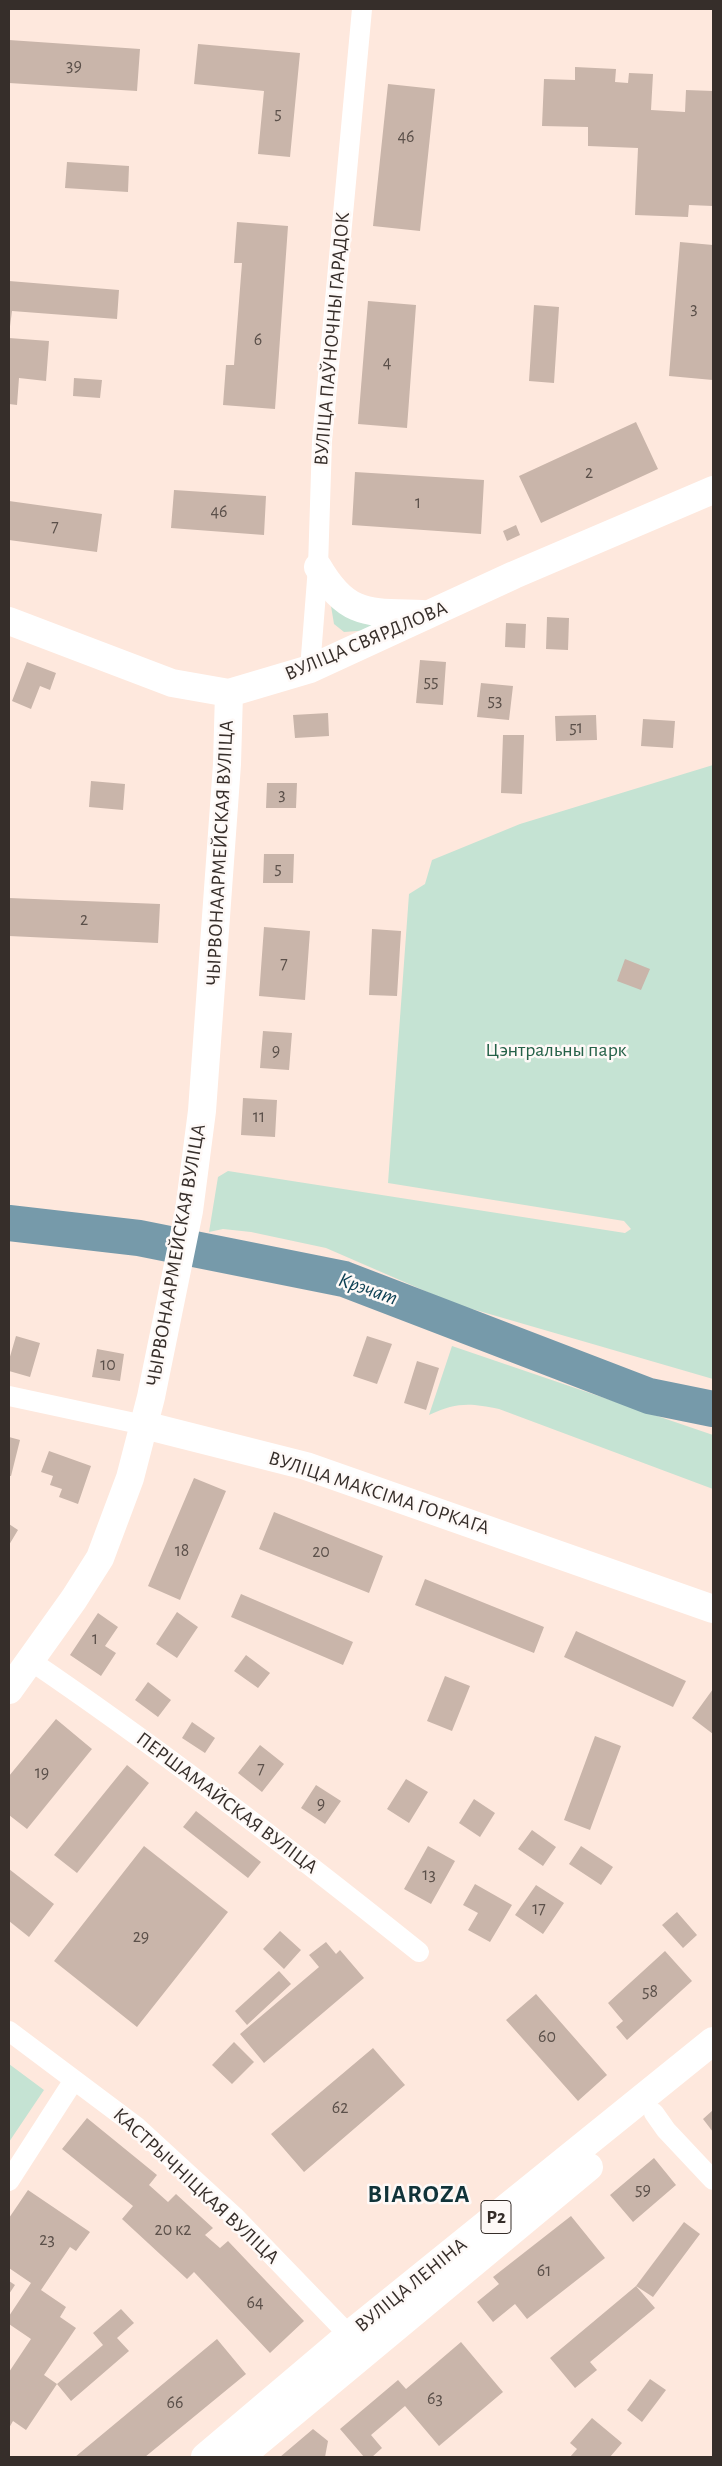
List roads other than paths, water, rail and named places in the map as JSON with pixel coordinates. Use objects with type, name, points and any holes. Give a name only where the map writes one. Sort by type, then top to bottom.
[{"type":"main road","name":"ВУЛІЦА СВЯРДЛОВА","points":[[9,622],[172,683],[229,693],[310,669],[430,614],[713,490]]},
{"type":"main road","points":[[318,567],[330,588],[351,606],[378,612],[430,614]]},
{"type":"main road","name":"ЧЫРВОНААРМЕЙСКАЯ ВУЛІЦА","points":[[9,1690],[74,1599],[100,1558],[130,1478],[144,1425],[188,1211],[202,1111],[227,764],[229,693]]},
{"type":"main road","name":"ВУЛІЦА МАКСІМА ГОРКАГА","points":[[144,1425],[306,1466],[713,1608]]},
{"type":"main road","name":"ВУЛІЦА ЛЕНІНА","points":[[206,2457],[358,2344],[648,2106],[713,2041]]},
{"type":"main road","name":"ВУЛІЦА ЛЕНІНА","points":[[648,2106],[713,2064]]},
{"type":"main road","name":"ВУЛІЦА ЛЕНІНА","points":[[240,2457],[358,2344]]},
{"type":"street","name":"ВУЛІЦА ПАЎНОЧНЫ ГАРАДОК","points":[[310,669],[318,567],[322,440],[362,9]]},
{"type":"street","name":"ВУЛІЦА МАКСІМА ГОРКАГА","points":[[9,1396],[144,1425]]},
{"type":"street","name":"ПЕРШАМАЙСКАЯ ВУЛІЦА","points":[[31,1661],[134,1733],[284,1845],[419,1952]]},
{"type":"street","name":"КАСТРЫЧНІЦКАЯ ВУЛІЦА","points":[[9,2031],[137,2127],[234,2216],[358,2344]]},
{"type":"street","points":[[9,2181],[74,2080]]},
{"type":"street","points":[[648,2106],[666,2130],[713,2180]]},
{"type":"waterway","name":"Крэчат","points":[[9,1223],[139,1238],[344,1279],[649,1396],[713,1409]]},
{"type":"district","name":"BIAROZA","points":[[419,2194]]},
{"type":"park label","name":"Цэнтральны парк","points":[[556,1050]]}]
